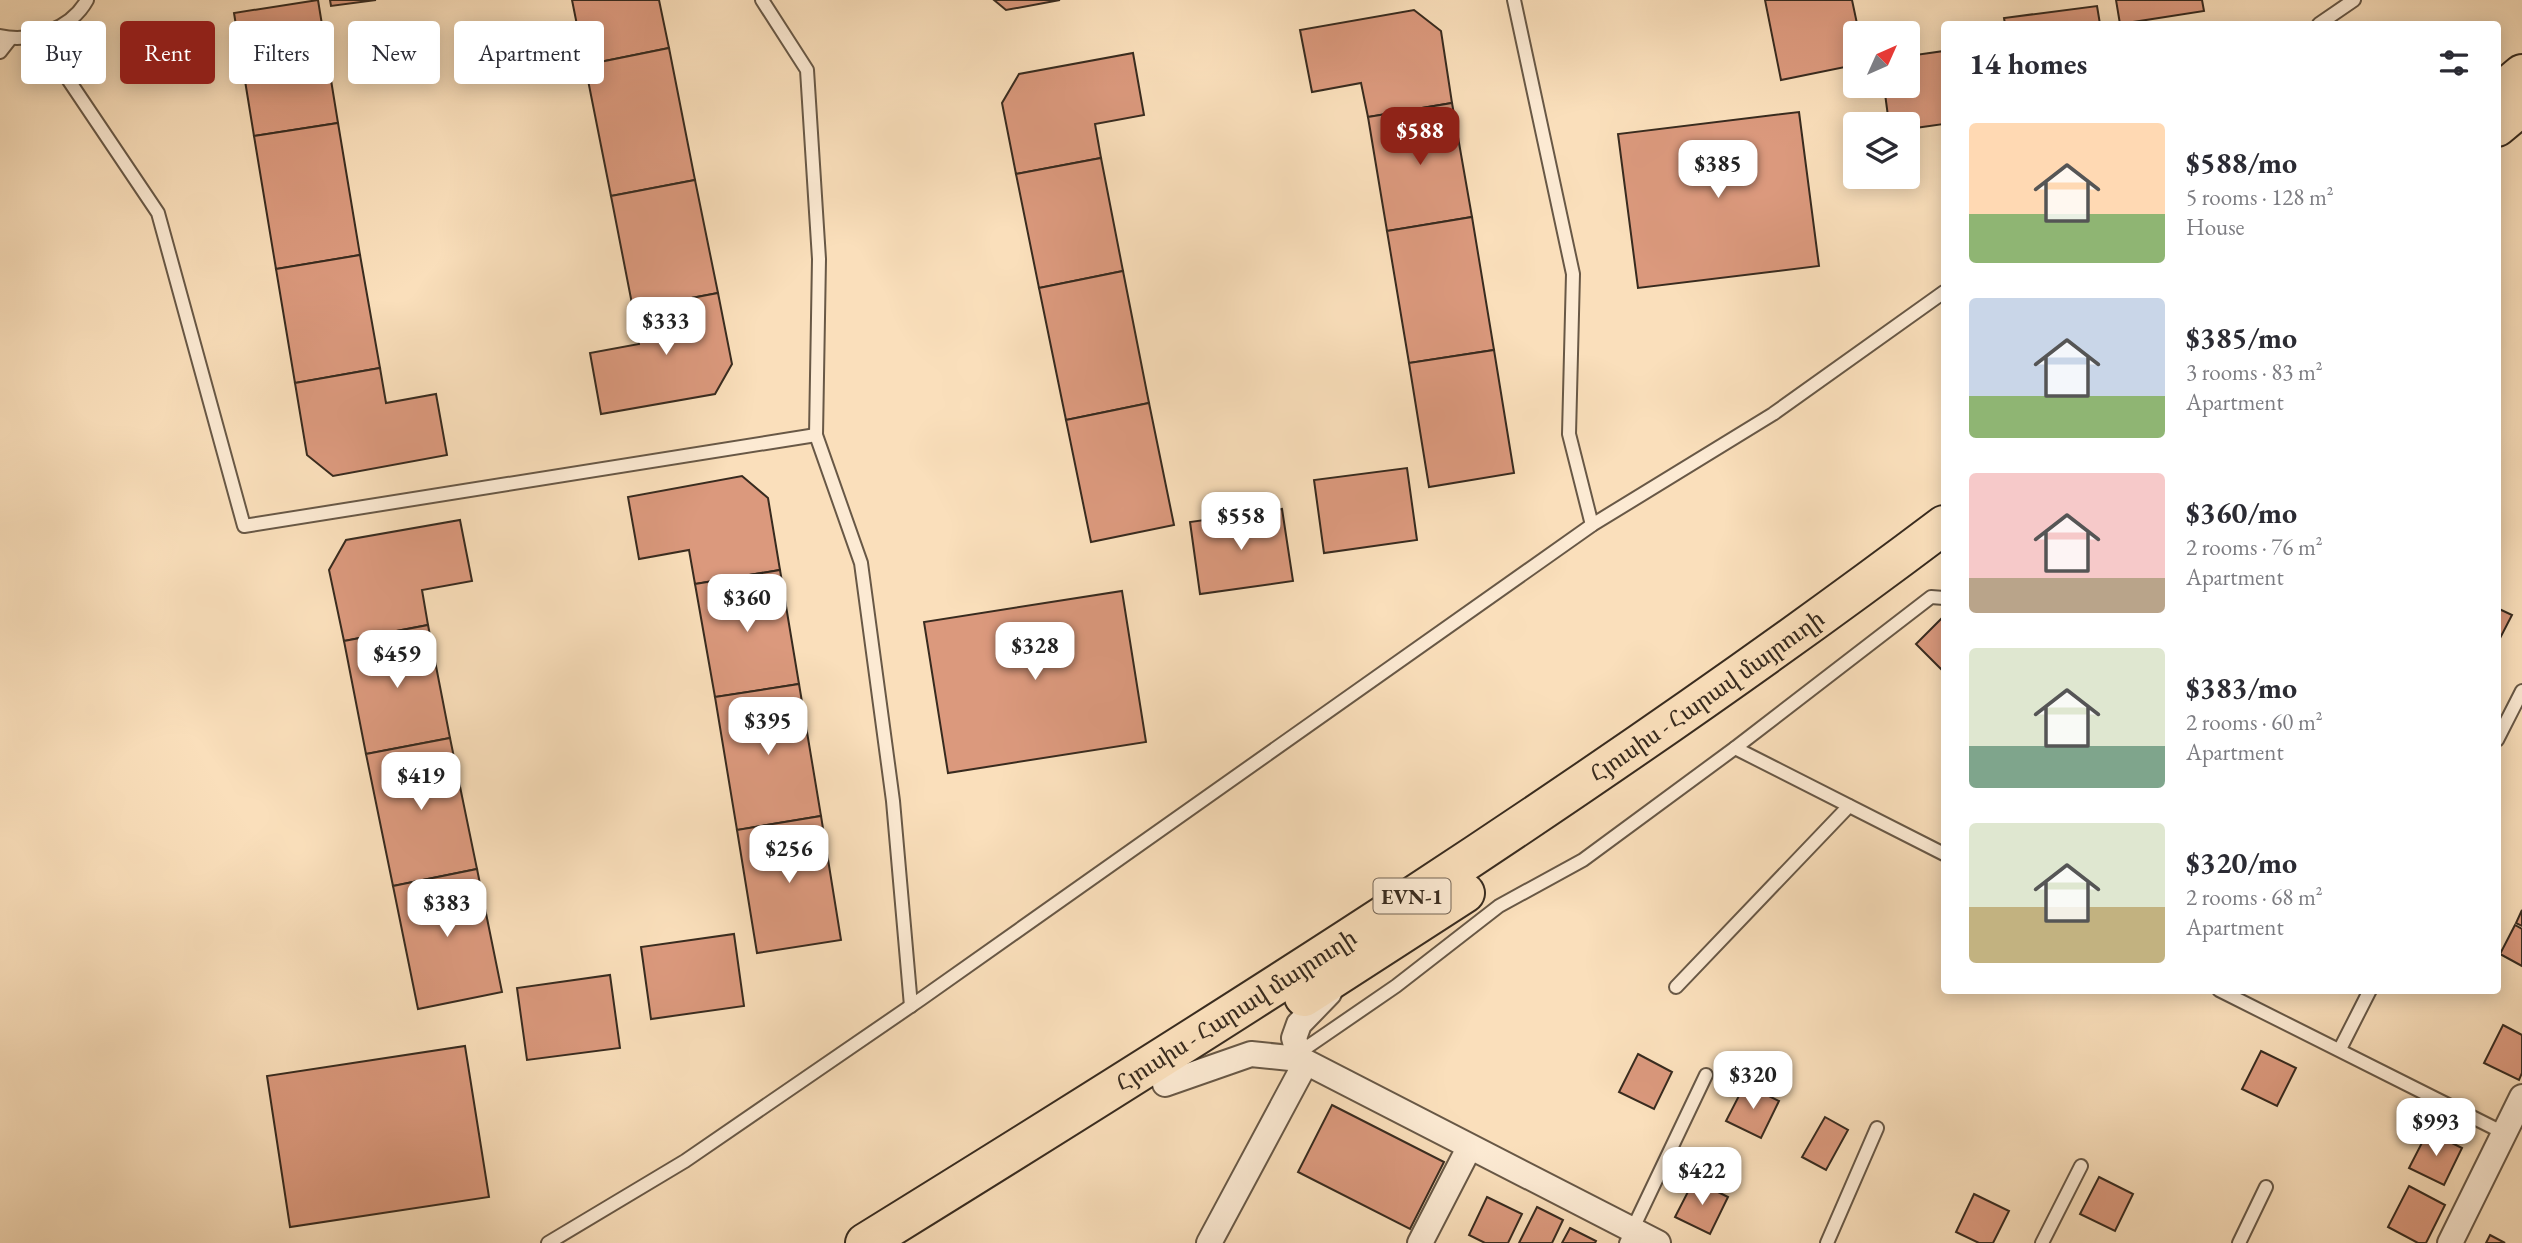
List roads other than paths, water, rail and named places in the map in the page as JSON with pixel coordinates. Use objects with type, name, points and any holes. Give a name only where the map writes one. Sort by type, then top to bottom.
[{"type":"highway","points":[[2501,91],[2522,74]]},
{"type":"highway","points":[[2501,124],[2522,106]]},
{"type":"highway","name":"Հյուսիս - Հարավ մայրուղի","points":[[864,1243],[1294,972],[1478,852],[1686,711],[1941,527]]},
{"type":"highway","name":"Հյուսիս - Հարավ մայրուղի","points":[[910,1243],[1360,962],[1666,757],[1941,560]]},
{"type":"street","points":[[1209,1243],[1302,1058],[1294,1038],[1299,1024],[1360,962]]},
{"type":"street","points":[[1164,1084],[1251,1054],[1302,1058],[1629,1237],[1658,1243]]},
{"type":"street","points":[[2450,1243],[2522,1097]]},
{"type":"street","points":[[1420,1243],[1469,1148]]},
{"type":"lane","points":[[67,21],[87,0]]},
{"type":"lane","points":[[762,0],[807,70],[819,259],[816,435],[861,564],[893,801],[911,1006]]},
{"type":"lane","points":[[1514,0],[1573,274],[1569,433],[1592,525]]},
{"type":"lane","points":[[2323,21],[2354,0]]},
{"type":"lane","points":[[0,52],[6,37]]},
{"type":"lane","points":[[71,84],[158,213],[244,526],[816,435]]},
{"type":"lane","points":[[548,1243],[685,1161],[911,1006],[1592,525],[1773,414],[1941,294]]},
{"type":"lane","points":[[1302,1058],[1499,906],[1583,860],[1735,748],[1931,597],[1941,598]]},
{"type":"lane","points":[[2501,732],[2522,691]]},
{"type":"lane","points":[[1735,748],[1941,853]]},
{"type":"lane","points":[[1675,988],[1849,806]]},
{"type":"lane","points":[[2227,994],[2504,1133]]},
{"type":"lane","points":[[2340,1049],[2368,994]]},
{"type":"lane","points":[[1629,1237],[1706,1075]]},
{"type":"lane","points":[[1827,1243],[1877,1128]]},
{"type":"lane","points":[[2042,1243],[2081,1166]]},
{"type":"lane","points":[[2239,1243],[2266,1187]]}]
